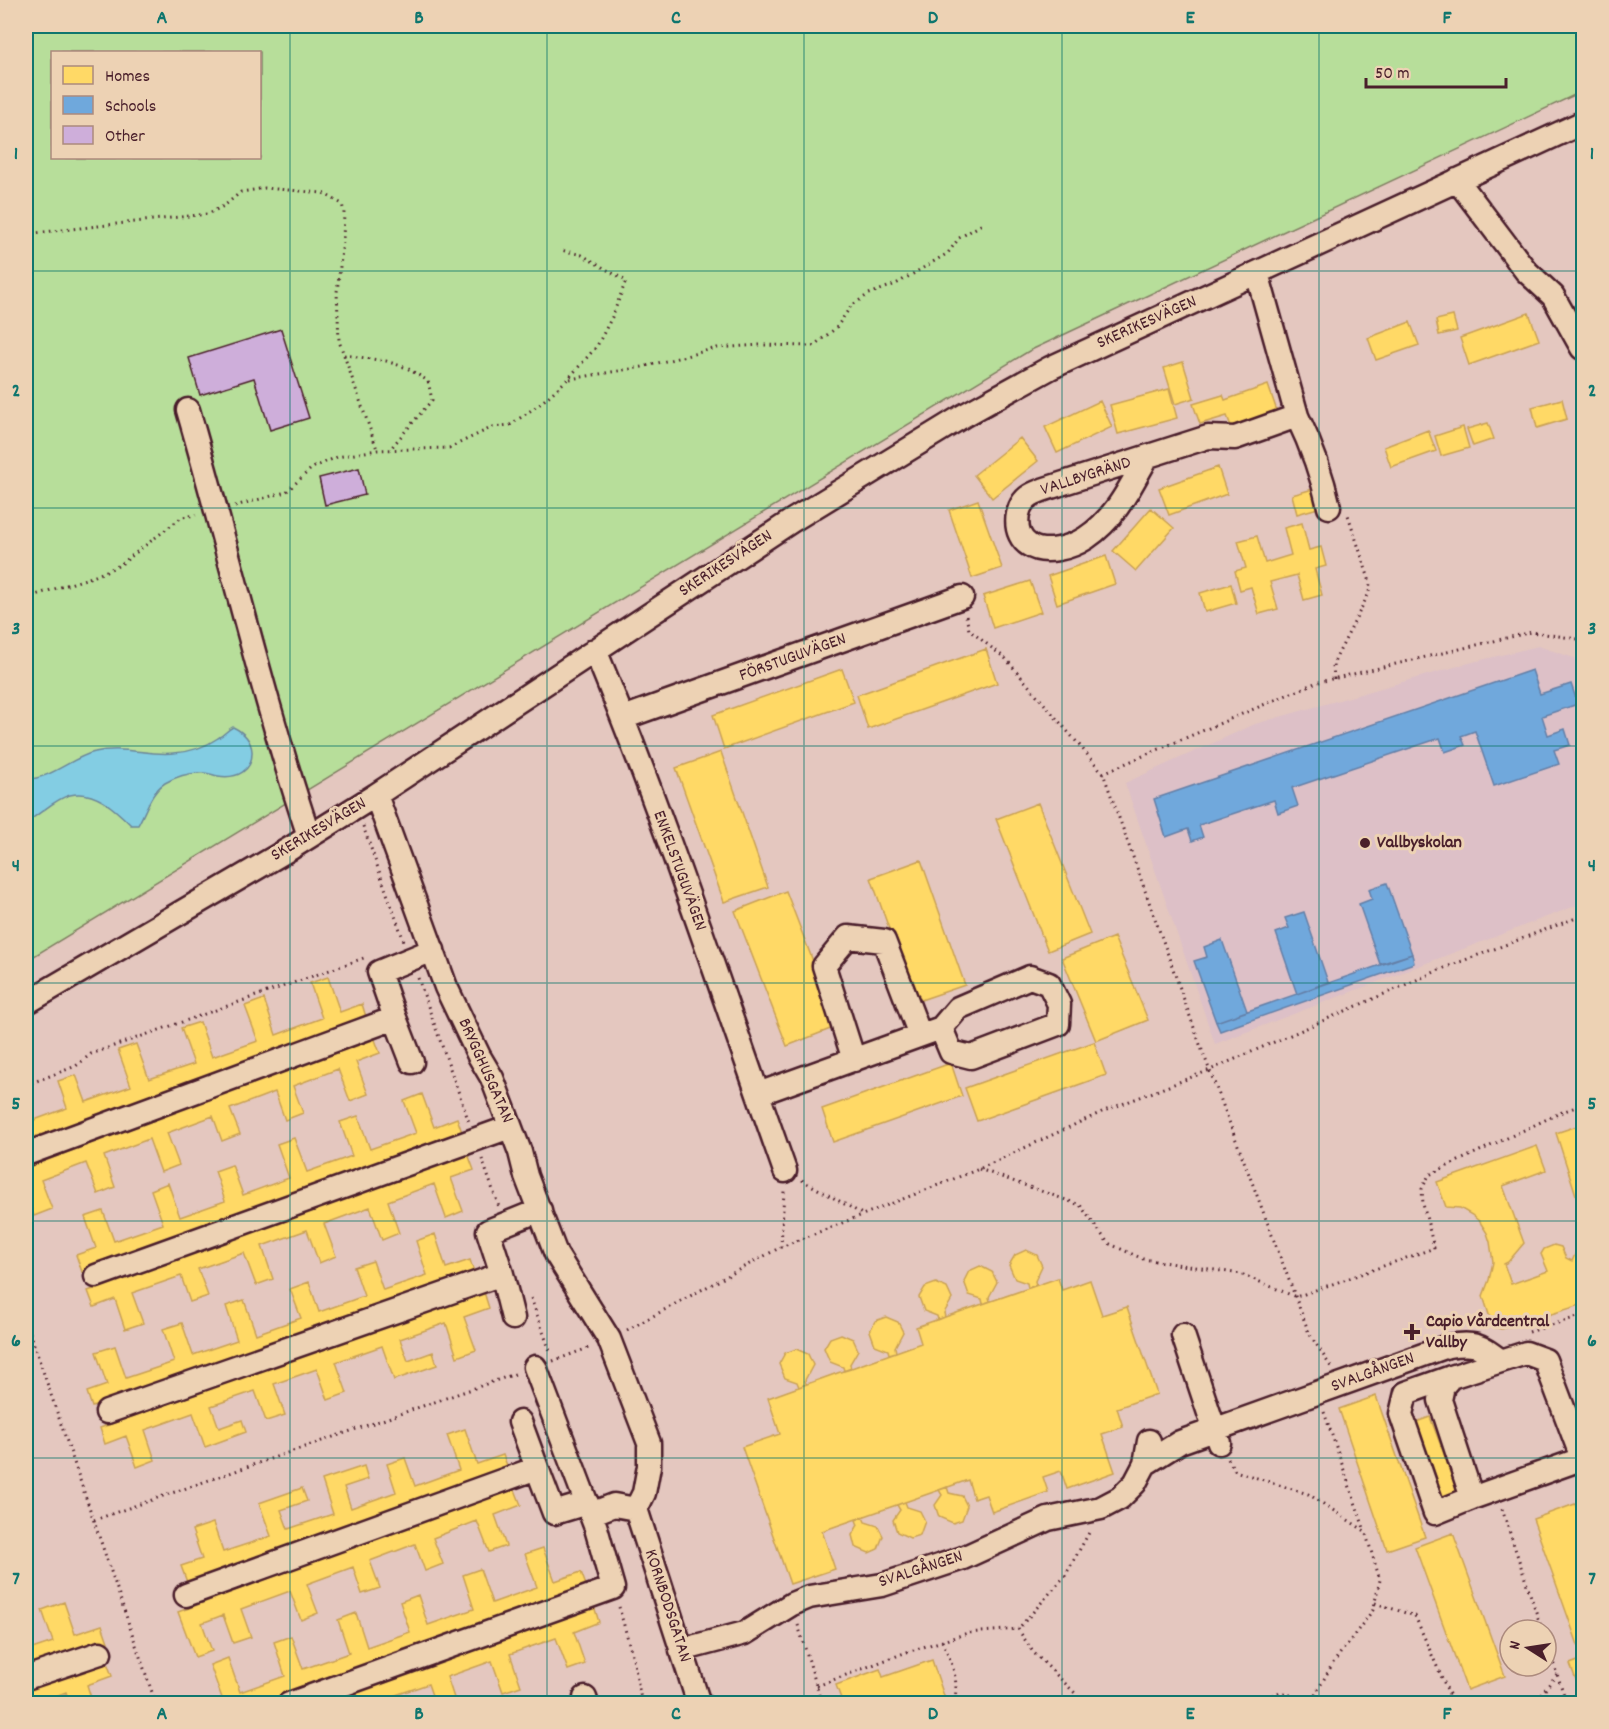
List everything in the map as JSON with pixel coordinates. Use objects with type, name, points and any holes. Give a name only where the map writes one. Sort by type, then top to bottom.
[{"type":"street","name":"SKERIKESVÄGEN","points":[[26,1003],[376,795],[821,502],[963,416],[1050,368],[1584,122]]},
{"type":"street","points":[[1457,180],[1526,271],[1553,296],[1582,348]]},
{"type":"street","points":[[1257,273],[1297,416],[1324,483],[1338,509]]},
{"type":"street","points":[[188,410],[218,512],[286,768],[309,836]]},
{"type":"street","name":"VALLBYGRÄND","points":[[1147,457],[1113,514],[1085,539],[1059,549],[1043,550],[1029,545],[1021,535],[1017,523],[1018,513],[1029,495],[1208,437],[1235,438],[1297,416]]},
{"type":"street","name":"FÖRSTUGUVÄGEN","points":[[623,718],[962,597]]},
{"type":"street","name":"ENKELSTUGUVÄGEN","points":[[595,650],[623,718],[786,1171]]},
{"type":"street","name":"BRYGGHUSGATAN","points":[[376,795],[446,987],[492,1078],[556,1254],[609,1340]]},
{"type":"street","points":[[854,1060],[824,966],[848,937],[884,941],[920,1035]]},
{"type":"street","points":[[412,1062],[380,972],[433,950]]},
{"type":"street","points":[[758,1094],[941,1028],[958,1008],[1030,977],[1049,984],[1059,1004],[1058,1024],[971,1057],[951,1053],[941,1028]]},
{"type":"street","points":[[26,1154],[395,1018]]},
{"type":"street","points":[[96,1276],[510,1127]]},
{"type":"street","points":[[513,1318],[488,1231],[540,1210]]},
{"type":"street","points":[[107,1412],[501,1274]]},
{"type":"street","points":[[1183,1335],[1217,1437]]},
{"type":"street","points":[[520,1422],[554,1513],[614,1505],[636,1509],[644,1493],[649,1466],[648,1443],[609,1340]]},
{"type":"street","name":"SVALGÅNGEN","points":[[1144,1464],[1180,1442],[1217,1437],[1337,1386],[1448,1346],[1468,1343],[1481,1347],[1501,1361]]},
{"type":"street","points":[[1526,1353],[1545,1359],[1583,1460],[1435,1513],[1401,1414],[1406,1393],[1450,1377],[1526,1353]]},
{"type":"street","points":[[289,1704],[613,1588],[589,1508],[537,1367]]},
{"type":"street","points":[[1450,1377],[1443,1386],[1440,1400],[1472,1498]]},
{"type":"street","name":"SVALGÅNGEN","points":[[681,1650],[745,1633],[792,1604],[809,1597],[882,1585],[963,1558],[1047,1519],[1101,1508],[1120,1497],[1135,1483],[1144,1464],[1149,1441]]},
{"type":"street","points":[[186,1596],[537,1468]]},
{"type":"street","name":"KORNBODSGATAN","points":[[636,1509],[699,1704]]},
{"type":"street","points":[[26,1678],[99,1653]]},
{"type":"path","points":[[26,234],[207,214],[224,206],[242,192],[265,188],[323,193],[342,204],[343,241],[337,292],[339,341],[377,450]]},
{"type":"path","points":[[568,379],[642,366],[717,348],[760,345],[813,346],[836,328],[851,306],[869,294],[896,284],[948,253],[959,238],[984,223]]},
{"type":"path","points":[[26,598],[95,576],[120,565],[182,517],[218,512],[286,492],[312,468],[338,457],[377,450],[449,448],[493,427],[510,425],[540,404],[568,379],[597,346],[612,317],[626,281],[582,255],[561,250]]},
{"type":"path","points":[[344,355],[386,361],[407,368],[428,381],[432,400],[390,449]]},
{"type":"path","points":[[1334,679],[1333,665],[1369,593],[1370,582],[1338,509]]},
{"type":"path","points":[[962,597],[969,630],[1006,659],[1103,773],[1210,1070],[1309,1333],[1331,1367],[1337,1386]]},
{"type":"path","points":[[1103,773],[1315,683],[1532,632],[1584,640]]},
{"type":"path","points":[[94,1520],[609,1340],[781,1247],[979,1169],[1104,1111],[1210,1070],[1444,968],[1584,915]]},
{"type":"path","points":[[26,1085],[76,1066],[91,1054],[371,955]]},
{"type":"path","points":[[411,959],[444,1052]]},
{"type":"path","points":[[979,1169],[1080,1205],[1108,1243],[1143,1259],[1241,1274],[1296,1297],[1434,1248],[1423,1204],[1422,1189],[1429,1175],[1562,1112],[1584,1104]]},
{"type":"path","points":[[781,1247],[786,1171],[864,1215]]},
{"type":"path","points":[[26,1321],[156,1704]]},
{"type":"path","points":[[1250,1704],[1280,1692],[1310,1702],[1333,1664],[1373,1610],[1375,1603],[1380,1580],[1323,1407]]},
{"type":"path","points":[[1217,1437],[1235,1472],[1308,1494],[1365,1531]]},
{"type":"path","points":[[1496,1490],[1538,1618]]},
{"type":"path","points":[[818,1686],[907,1652],[968,1633],[1018,1629],[1065,1576],[1101,1508]]},
{"type":"path","points":[[613,1588],[633,1658],[642,1704]]},
{"type":"path","points":[[1375,1603],[1415,1616],[1452,1701],[1450,1704]]},
{"type":"path","points":[[792,1604],[822,1704]]},
{"type":"path","points":[[1018,1629],[1033,1652],[1075,1693],[1078,1704]]},
{"type":"path","points":[[942,1641],[952,1660],[957,1694],[953,1704]]},
{"type":"path","points":[[1558,1677],[1567,1704]]},
{"type":"path","points":[[1534,1704],[1554,1678]]},
{"type":"shaded area","name":"Vallbyskolan","points":[[1538,646],[1580,660],[1584,682],[1583,903],[1215,1044],[1125,783],[1255,724],[1469,663]]},
{"type":"green space","points":[[26,26],[1583,26],[1583,91],[1029,351],[26,961]]},
{"type":"water","points":[[233,727],[246,736],[250,743],[252,758],[247,768],[237,775],[225,777],[195,773],[182,775],[169,781],[156,791],[138,825],[131,825],[104,802],[79,794],[58,800],[26,822],[26,779],[44,776],[78,758],[105,750],[164,754],[192,750],[213,741]]},
{"type":"building: Homes","points":[[1529,313],[1539,340],[1469,365],[1460,338]]},
{"type":"building: Homes","points":[[1453,316],[1457,331],[1439,335],[1436,320]]},
{"type":"building: Homes","points":[[1410,322],[1419,345],[1376,360],[1368,338]]},
{"type":"building: Homes","points":[[1183,362],[1194,398],[1175,404],[1164,368]]},
{"type":"building: Homes","points":[[1268,385],[1277,411],[1231,426],[1227,416],[1200,424],[1193,404],[1223,395],[1225,400]]},
{"type":"building: Homes","points":[[1169,389],[1177,418],[1118,434],[1110,405]]},
{"type":"building: Homes","points":[[1562,399],[1567,419],[1537,428],[1532,407]]},
{"type":"building: Homes","points":[[1100,401],[1112,427],[1057,453],[1045,427]]},
{"type":"building: Homes","points":[[1488,423],[1494,439],[1473,446],[1467,429]]},
{"type":"building: Homes","points":[[1463,427],[1469,448],[1441,456],[1435,436]]},
{"type":"building: Homes","points":[[1428,430],[1436,451],[1391,467],[1384,447]]},
{"type":"building: Homes","points":[[1020,438],[1038,461],[992,498],[974,475]]},
{"type":"building: Homes","points":[[1218,467],[1227,494],[1169,515],[1159,488]]},
{"type":"building: Homes","points":[[1320,487],[1325,506],[1297,514],[1292,495]]},
{"type":"building: Homes","points":[[978,500],[1002,568],[972,578],[949,510]]},
{"type":"building: Homes","points":[[1151,508],[1174,528],[1136,571],[1113,551]]},
{"type":"building: Homes","points":[[1302,523],[1309,550],[1321,547],[1326,566],[1315,569],[1322,595],[1304,600],[1297,575],[1270,582],[1278,609],[1259,614],[1251,587],[1240,590],[1235,571],[1246,568],[1238,541],[1257,536],[1265,563],[1291,555],[1284,528]]},
{"type":"building: Homes","points":[[1106,556],[1115,584],[1057,604],[1048,576]]},
{"type":"building: Homes","points":[[1030,581],[1041,612],[993,628],[983,596]]},
{"type":"building: Homes","points":[[1231,584],[1236,603],[1205,612],[1200,593]]},
{"type":"building: Homes","points":[[986,649],[997,683],[868,729],[857,695]]},
{"type":"building: Homes","points":[[842,669],[854,702],[724,749],[713,715]]},
{"type":"building: Homes","points":[[721,752],[768,887],[724,902],[676,768]]},
{"type":"building: Homes","points":[[1038,803],[1090,934],[1048,951],[996,819]]},
{"type":"building: Homes","points":[[921,860],[965,985],[915,1002],[871,878]]},
{"type":"building: Homes","points":[[786,891],[838,1026],[787,1046],[735,911]]},
{"type":"building: Homes","points":[[1114,937],[1148,1020],[1096,1041],[1062,958]]},
{"type":"building: Homes","points":[[328,977],[340,1012],[362,1004],[367,1020],[26,1141],[26,1123],[67,1108],[58,1081],[76,1075],[86,1102],[131,1086],[118,1050],[136,1044],[149,1079],[194,1064],[181,1028],[200,1022],[212,1057],[258,1041],[245,1006],[264,999],[276,1035],[322,1018],[310,983]]},
{"type":"building: Homes","points":[[374,1037],[380,1053],[356,1062],[368,1094],[350,1101],[338,1069],[293,1086],[303,1113],[285,1120],[275,1092],[230,1109],[240,1134],[222,1141],[213,1116],[167,1133],[179,1165],[161,1172],[149,1139],[104,1156],[115,1187],[98,1194],[86,1163],[41,1180],[52,1209],[34,1216],[26,1194],[26,1168]]},
{"type":"building: Homes","points":[[1094,1042],[1106,1075],[977,1121],[965,1088]]},
{"type":"building: Homes","points":[[951,1063],[962,1096],[833,1142],[822,1109]]},
{"type":"building: Homes","points":[[422,1094],[434,1127],[457,1118],[463,1135],[82,1272],[76,1255],[96,1248],[85,1217],[103,1211],[114,1241],[163,1224],[151,1190],[168,1183],[180,1217],[225,1201],[215,1171],[232,1165],[243,1195],[289,1178],[277,1144],[294,1138],[307,1172],[352,1156],[340,1122],[358,1116],[370,1149],[416,1133],[404,1101]]},
{"type":"building: Homes","points":[[1580,1125],[1584,1131],[1584,1199],[1578,1201],[1556,1133]]},
{"type":"building: Homes","points":[[1537,1146],[1546,1170],[1503,1186],[1524,1243],[1504,1264],[1511,1284],[1548,1271],[1541,1254],[1544,1249],[1554,1245],[1561,1247],[1566,1258],[1572,1261],[1584,1235],[1584,1304],[1502,1329],[1493,1327],[1483,1296],[1493,1262],[1487,1233],[1472,1215],[1460,1208],[1446,1207],[1437,1182]]},
{"type":"building: Homes","points":[[468,1154],[474,1170],[451,1178],[463,1211],[446,1218],[434,1184],[388,1201],[399,1233],[382,1240],[370,1207],[324,1224],[336,1256],[319,1263],[307,1230],[262,1246],[273,1279],[256,1285],[244,1253],[198,1269],[208,1296],[190,1302],[181,1276],[132,1293],[143,1323],[125,1329],[115,1299],[94,1307],[88,1291]]},
{"type":"building: Homes","points":[[435,1234],[446,1268],[470,1260],[475,1275],[92,1407],[87,1392],[107,1385],[96,1352],[115,1346],[126,1378],[174,1362],[163,1329],[182,1323],[193,1355],[237,1340],[226,1306],[244,1300],[256,1334],[301,1318],[290,1289],[309,1282],[319,1312],[364,1296],[354,1267],[373,1261],[383,1290],[427,1275],[416,1241]]},
{"type":"building: Homes","points":[[1026,1250],[1037,1255],[1042,1266],[1035,1281],[1036,1285],[1028,1288],[1027,1283],[1015,1279],[1009,1265],[1015,1255]]},
{"type":"building: Homes","points":[[980,1266],[992,1272],[997,1282],[989,1297],[990,1301],[983,1304],[982,1299],[969,1295],[964,1281],[969,1271]]},
{"type":"building: Homes","points":[[1058,1278],[1062,1290],[1090,1280],[1102,1315],[1127,1307],[1157,1394],[1117,1408],[1123,1427],[1102,1434],[1115,1472],[1067,1489],[1061,1471],[1043,1477],[1048,1492],[992,1512],[986,1495],[974,1499],[968,1480],[822,1531],[835,1569],[790,1584],[742,1447],[780,1434],[768,1398],[921,1343],[916,1327]]},
{"type":"building: Homes","points":[[936,1283],[947,1288],[952,1299],[944,1313],[945,1317],[938,1320],[937,1316],[924,1311],[919,1297],[925,1287]]},
{"type":"building: Homes","points":[[484,1292],[489,1308],[464,1317],[476,1350],[457,1357],[446,1323],[400,1339],[408,1361],[433,1352],[437,1365],[394,1380],[382,1346],[336,1362],[347,1393],[328,1400],[317,1369],[274,1384],[285,1415],[266,1421],[255,1391],[211,1406],[219,1428],[242,1420],[246,1432],[205,1447],[193,1413],[145,1430],[155,1460],[137,1467],[126,1436],[105,1444],[100,1428]]},
{"type":"building: Homes","points":[[886,1317],[898,1322],[903,1332],[895,1347],[896,1352],[889,1354],[888,1350],[875,1345],[870,1331],[875,1321]]},
{"type":"building: Homes","points":[[841,1334],[853,1339],[858,1350],[850,1364],[851,1369],[844,1371],[843,1367],[830,1362],[824,1348],[830,1338]]},
{"type":"building: Homes","points":[[796,1349],[808,1354],[813,1365],[805,1380],[806,1384],[799,1387],[797,1382],[785,1378],[779,1364],[785,1353]]},
{"type":"building: Homes","points":[[1376,1396],[1425,1537],[1387,1550],[1339,1409]]},
{"type":"building: Homes","points":[[1430,1417],[1460,1496],[1445,1501],[1416,1422]]},
{"type":"building: Homes","points":[[465,1429],[477,1464],[503,1455],[509,1471],[187,1582],[181,1566],[202,1559],[192,1530],[213,1523],[223,1552],[271,1536],[259,1503],[302,1488],[307,1501],[281,1510],[288,1529],[333,1514],[322,1480],[364,1466],[368,1479],[344,1487],[351,1508],[396,1492],[387,1464],[405,1458],[415,1486],[459,1470],[447,1435]]},
{"type":"building: Homes","points":[[514,1487],[521,1505],[495,1515],[506,1546],[489,1552],[477,1521],[433,1538],[443,1564],[425,1571],[415,1544],[370,1561],[380,1588],[362,1594],[353,1567],[307,1584],[318,1613],[301,1620],[290,1591],[241,1609],[251,1637],[233,1643],[223,1615],[202,1623],[212,1651],[195,1657],[178,1612]]},
{"type":"building: Homes","points":[[947,1487],[949,1493],[962,1496],[967,1506],[962,1520],[953,1523],[939,1517],[935,1505],[942,1495],[939,1490]]},
{"type":"building: Homes","points":[[905,1502],[907,1507],[920,1511],[925,1521],[920,1535],[910,1538],[897,1532],[893,1520],[900,1510],[897,1505]]},
{"type":"building: Homes","points":[[1575,1504],[1584,1527],[1584,1701],[1570,1664],[1583,1659],[1533,1519]]},
{"type":"building: Homes","points":[[863,1517],[865,1522],[878,1526],[883,1536],[878,1549],[869,1553],[855,1547],[852,1535],[858,1525],[856,1520]]},
{"type":"building: Homes","points":[[1453,1533],[1498,1657],[1500,1678],[1467,1690],[1415,1547]]},
{"type":"building: Homes","points":[[543,1548],[555,1581],[581,1572],[587,1588],[257,1704],[206,1704],[222,1698],[210,1665],[228,1658],[240,1692],[285,1676],[274,1642],[291,1636],[303,1669],[349,1653],[338,1620],[356,1613],[367,1647],[410,1632],[400,1602],[418,1595],[428,1625],[474,1609],[463,1575],[480,1569],[492,1603],[537,1587],[525,1554]]},
{"type":"building: Homes","points":[[64,1602],[75,1634],[102,1625],[108,1642],[26,1670],[26,1651],[53,1642],[42,1610]]},
{"type":"building: Homes","points":[[594,1606],[599,1622],[574,1632],[585,1664],[568,1670],[556,1638],[510,1654],[521,1686],[503,1692],[492,1661],[447,1677],[456,1704],[435,1704],[428,1684],[384,1699],[386,1704],[322,1704]]},
{"type":"building: Homes","points":[[106,1660],[112,1676],[87,1685],[93,1704],[70,1704],[66,1692],[35,1704],[26,1704],[26,1688]]},
{"type":"building: Homes","points":[[932,1660],[946,1702],[941,1704],[843,1704],[836,1685],[880,1669],[883,1677]]},
{"type":"building: Schools","points":[[1532,670],[1540,694],[1571,684],[1578,704],[1542,716],[1548,735],[1565,729],[1570,745],[1554,750],[1559,764],[1494,786],[1475,731],[1461,736],[1465,745],[1445,752],[1440,738],[1292,788],[1298,806],[1278,813],[1274,800],[1199,825],[1203,837],[1192,841],[1188,829],[1166,837],[1154,799]]},
{"type":"building: Schools","points":[[1387,883],[1412,954],[1380,964],[1359,904],[1372,899],[1369,889]]},
{"type":"building: Schools","points":[[1304,912],[1328,982],[1297,994],[1276,933],[1289,928],[1285,918]]},
{"type":"building: Schools","points":[[1222,940],[1247,1011],[1216,1022],[1194,961],[1207,957],[1204,947]]},
{"type":"building: Schools","points":[[1412,954],[1414,963],[1220,1031],[1216,1022]]},
{"type":"building: Other","points":[[281,329],[309,418],[270,430],[254,378],[200,395],[189,358]]},
{"type":"building: Other","points":[[359,468],[365,495],[325,505],[319,478]]},
{"type":"place","name":"Vallbyskolan","points":[[1365,843]]},
{"type":"place","name":"Capio Vårdcentral Vallby","points":[[1412,1332]]}]
